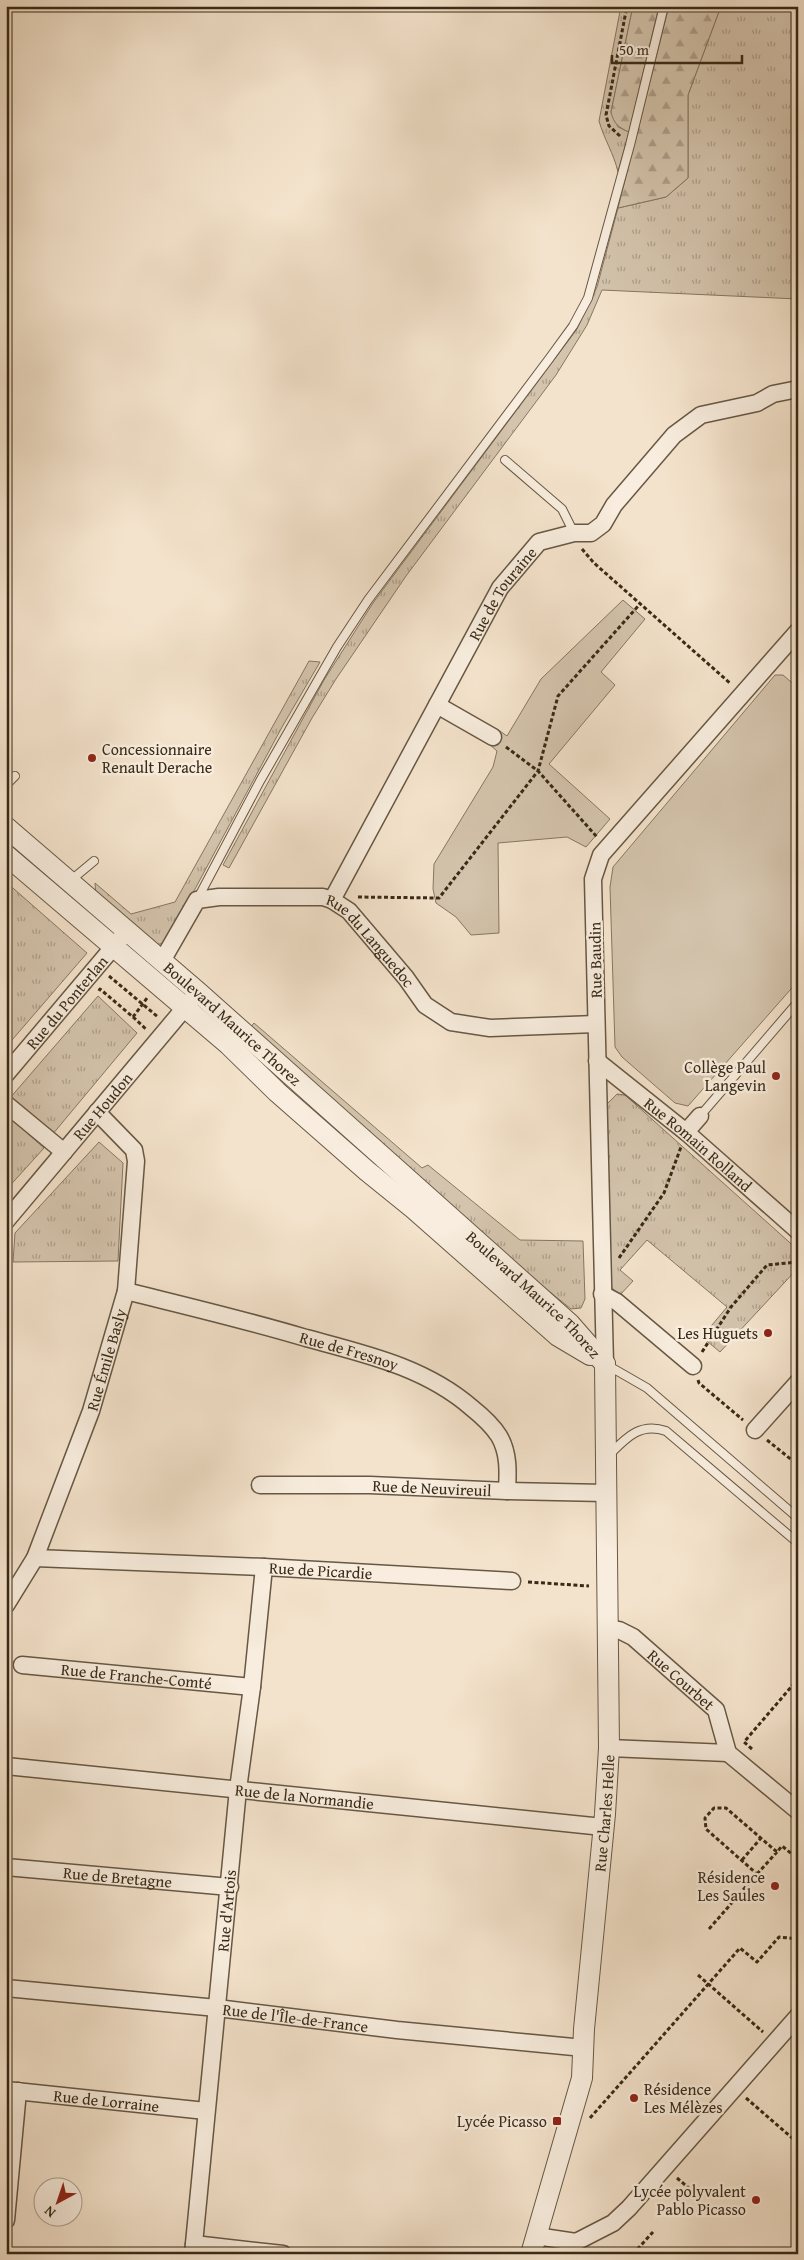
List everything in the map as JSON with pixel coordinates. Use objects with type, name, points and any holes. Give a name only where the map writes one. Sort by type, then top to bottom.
[{"type":"street","name":"Rue de Touraine","points":[[332,900],[500,588],[538,542],[574,533],[591,533],[603,524],[614,505],[674,435],[701,414],[756,403],[773,394],[798,389]]},
{"type":"street","name":"Rue Baudin","points":[[604,1364],[593,879],[601,855],[742,694],[795,640]]},
{"type":"street","points":[[437,705],[493,737]]},
{"type":"street","name":"Boulevard Maurice Thorez","points":[[6,827],[114,947],[229,1045],[277,1092],[558,1336],[604,1364]]},
{"type":"street","name":"Boulevard Maurice Thorez","points":[[6,855],[127,930],[570,1324],[604,1364]]},
{"type":"street","name":"Rue du Languedoc","points":[[197,900],[305,896],[332,900],[349,912],[406,978],[425,1005],[451,1022],[490,1028],[596,1024]]},
{"type":"street","points":[[162,961],[197,900]]},
{"type":"street","name":"Rue du Ponterlan","points":[[6,1074],[127,930]]},
{"type":"street","name":"Rue Houdon","points":[[6,1221],[198,992]]},
{"type":"street","name":"Rue Romain Rolland","points":[[598,1061],[686,1132],[798,1231]]},
{"type":"street","points":[[6,1104],[64,1152]]},
{"type":"street","name":"Rue Émile Basly","points":[[6,1605],[35,1558],[92,1411],[126,1292],[136,1161],[134,1150],[97,1112]]},
{"type":"street","points":[[686,1132],[700,1116]]},
{"type":"street","name":"Rue de Fresnoy","points":[[126,1292],[254,1323],[391,1362],[420,1374],[446,1388],[467,1404],[498,1434],[505,1448],[508,1465],[507,1491]]},
{"type":"street","points":[[602,1294],[618,1302],[693,1366]]},
{"type":"street","name":"Rue Charles Helle","points":[[533,2245],[582,2078],[603,1827],[608,1748],[608,1588],[604,1460],[604,1364]]},
{"type":"street","points":[[756,1430],[798,1382]]},
{"type":"street","name":"Rue de Neuvireuil","points":[[260,1484],[370,1484],[507,1491],[605,1493]]},
{"type":"street","name":"Rue de Picardie","points":[[35,1558],[264,1567],[512,1582]]},
{"type":"street","name":"Rue d'Artois","points":[[193,2249],[230,1887],[238,1789],[252,1687],[264,1567]]},
{"type":"street","name":"Rue Courbet","points":[[608,1628],[619,1630],[633,1637],[716,1710],[728,1753]]},
{"type":"street","name":"Rue de Franche-Comté","points":[[22,1665],[252,1687]]},
{"type":"street","points":[[608,1748],[728,1753],[798,1811]]},
{"type":"street","name":"Rue de la Normandie","points":[[6,1766],[603,1827]]},
{"type":"street","name":"Rue de Bretagne","points":[[6,1867],[230,1887]]},
{"type":"street","name":"Rue de l'Île-de-France","points":[[6,1988],[217,2008],[397,2030],[584,2048]]},
{"type":"street","points":[[533,2245],[570,2248],[613,2223],[629,2208],[798,2016]]},
{"type":"street","points":[[6,2220],[12,2091]]},
{"type":"street","name":"Rue de Lorraine","points":[[12,2091],[206,2111]]},
{"type":"street","points":[[193,2249],[283,2254]]},
{"type":"lane","points":[[197,900],[260,781],[337,647],[368,600],[573,326],[588,298],[630,145],[664,6]]},
{"type":"lane","points":[[505,460],[562,509],[574,533]]},
{"type":"lane","points":[[6,785],[15,776]]},
{"type":"lane","points":[[62,889],[94,861]]},
{"type":"lane","points":[[700,1116],[798,1002]]},
{"type":"lane","points":[[604,1364],[647,1388],[798,1518]]},
{"type":"lane","points":[[604,1460],[633,1433],[641,1429],[656,1428],[666,1431],[677,1438],[798,1543]]},
{"type":"path","points":[[627,6],[606,115],[609,126],[630,145]]},
{"type":"path","points":[[574,533],[580,547],[594,563],[742,694]]},
{"type":"path","points":[[332,900],[353,897],[439,898],[538,771],[558,696],[640,604]]},
{"type":"path","points":[[493,737],[538,771],[607,848]]},
{"type":"path","points":[[97,966],[169,1026]]},
{"type":"path","points":[[94,996],[100,989],[133,1017],[142,1004]]},
{"type":"path","points":[[614,1264],[664,1192],[686,1132]]},
{"type":"path","points":[[798,1262],[767,1265],[731,1307],[693,1366],[699,1384],[798,1465]]},
{"type":"path","points":[[512,1582],[608,1588]]},
{"type":"path","points":[[757,1753],[744,1742],[797,1681]]},
{"type":"path","points":[[757,1874],[706,1829],[705,1818],[714,1808],[726,1808],[777,1852]]},
{"type":"path","points":[[742,1860],[761,1838]]},
{"type":"path","points":[[709,1929],[782,1846],[798,1860]]},
{"type":"path","points":[[798,1918],[792,1921],[798,1926]]},
{"type":"path","points":[[571,2120],[584,2124],[740,1948],[757,1962],[779,1936],[798,1939]]},
{"type":"path","points":[[698,1975],[775,2043]]},
{"type":"path","points":[[734,2088],[798,2143]]},
{"type":"path","points":[[633,2254],[653,2232]]},
{"type":"green space","points":[[621,6],[633,6],[611,112],[618,127],[629,132],[618,172],[599,121]]},
{"type":"green space","points":[[633,6],[659,6],[629,132],[617,125],[611,112]]},
{"type":"green space","points":[[669,6],[721,6],[688,95],[688,178],[666,197],[618,208]]},
{"type":"green space","points":[[721,6],[798,6],[798,299],[602,290],[587,325],[556,375],[406,576],[336,679],[312,718],[229,868],[223,865],[324,680],[373,603],[577,329],[597,287],[618,208],[666,197],[688,178],[688,95]]},
{"type":"green space","points":[[623,600],[645,619],[601,672],[615,685],[549,764],[610,819],[586,847],[567,837],[498,843],[499,933],[471,935],[456,917],[436,903],[433,889],[434,864],[493,767],[497,751],[489,744],[497,729],[507,736],[541,679]]},
{"type":"green space","points":[[309,661],[320,662],[282,727],[166,943],[153,945],[96,897],[95,883],[131,914],[175,902]]},
{"type":"green space","points":[[775,675],[783,675],[798,688],[798,981],[688,1106],[675,1103],[622,1057],[615,1047],[610,887],[613,867]]},
{"type":"green space","points":[[6,882],[87,953],[6,1047]]},
{"type":"green space","points":[[98,996],[137,1033],[52,1135],[10,1098]]},
{"type":"green space","points":[[254,1023],[422,1168],[428,1165],[520,1240],[583,1241],[585,1299],[581,1308],[571,1309],[550,1292],[548,1295],[250,1028]]},
{"type":"green space","points":[[617,1094],[625,1095],[798,1250],[798,1268],[720,1352],[702,1337],[727,1307],[647,1240],[620,1270],[633,1281],[620,1295],[612,1288],[609,1278],[605,1106]]},
{"type":"green space","points":[[6,1114],[44,1148],[6,1190]]},
{"type":"green space","points":[[99,1142],[123,1163],[118,1261],[13,1262],[15,1233]]},
{"type":"place","name":"Concessionnaire Renault Derache","points":[[92,758]]},
{"type":"place","name":"Collège Paul Langevin","points":[[776,1076]]},
{"type":"place","name":"Les Huguets","points":[[768,1333]]},
{"type":"place","name":"Résidence Les Saules","points":[[775,1886]]},
{"type":"place","name":"Résidence Les Mélèzes","points":[[634,2098]]},
{"type":"place","name":"Lycée Picasso","points":[[557,2121]]},
{"type":"place","name":"Lycée polyvalent Pablo Picasso","points":[[756,2200]]}]
